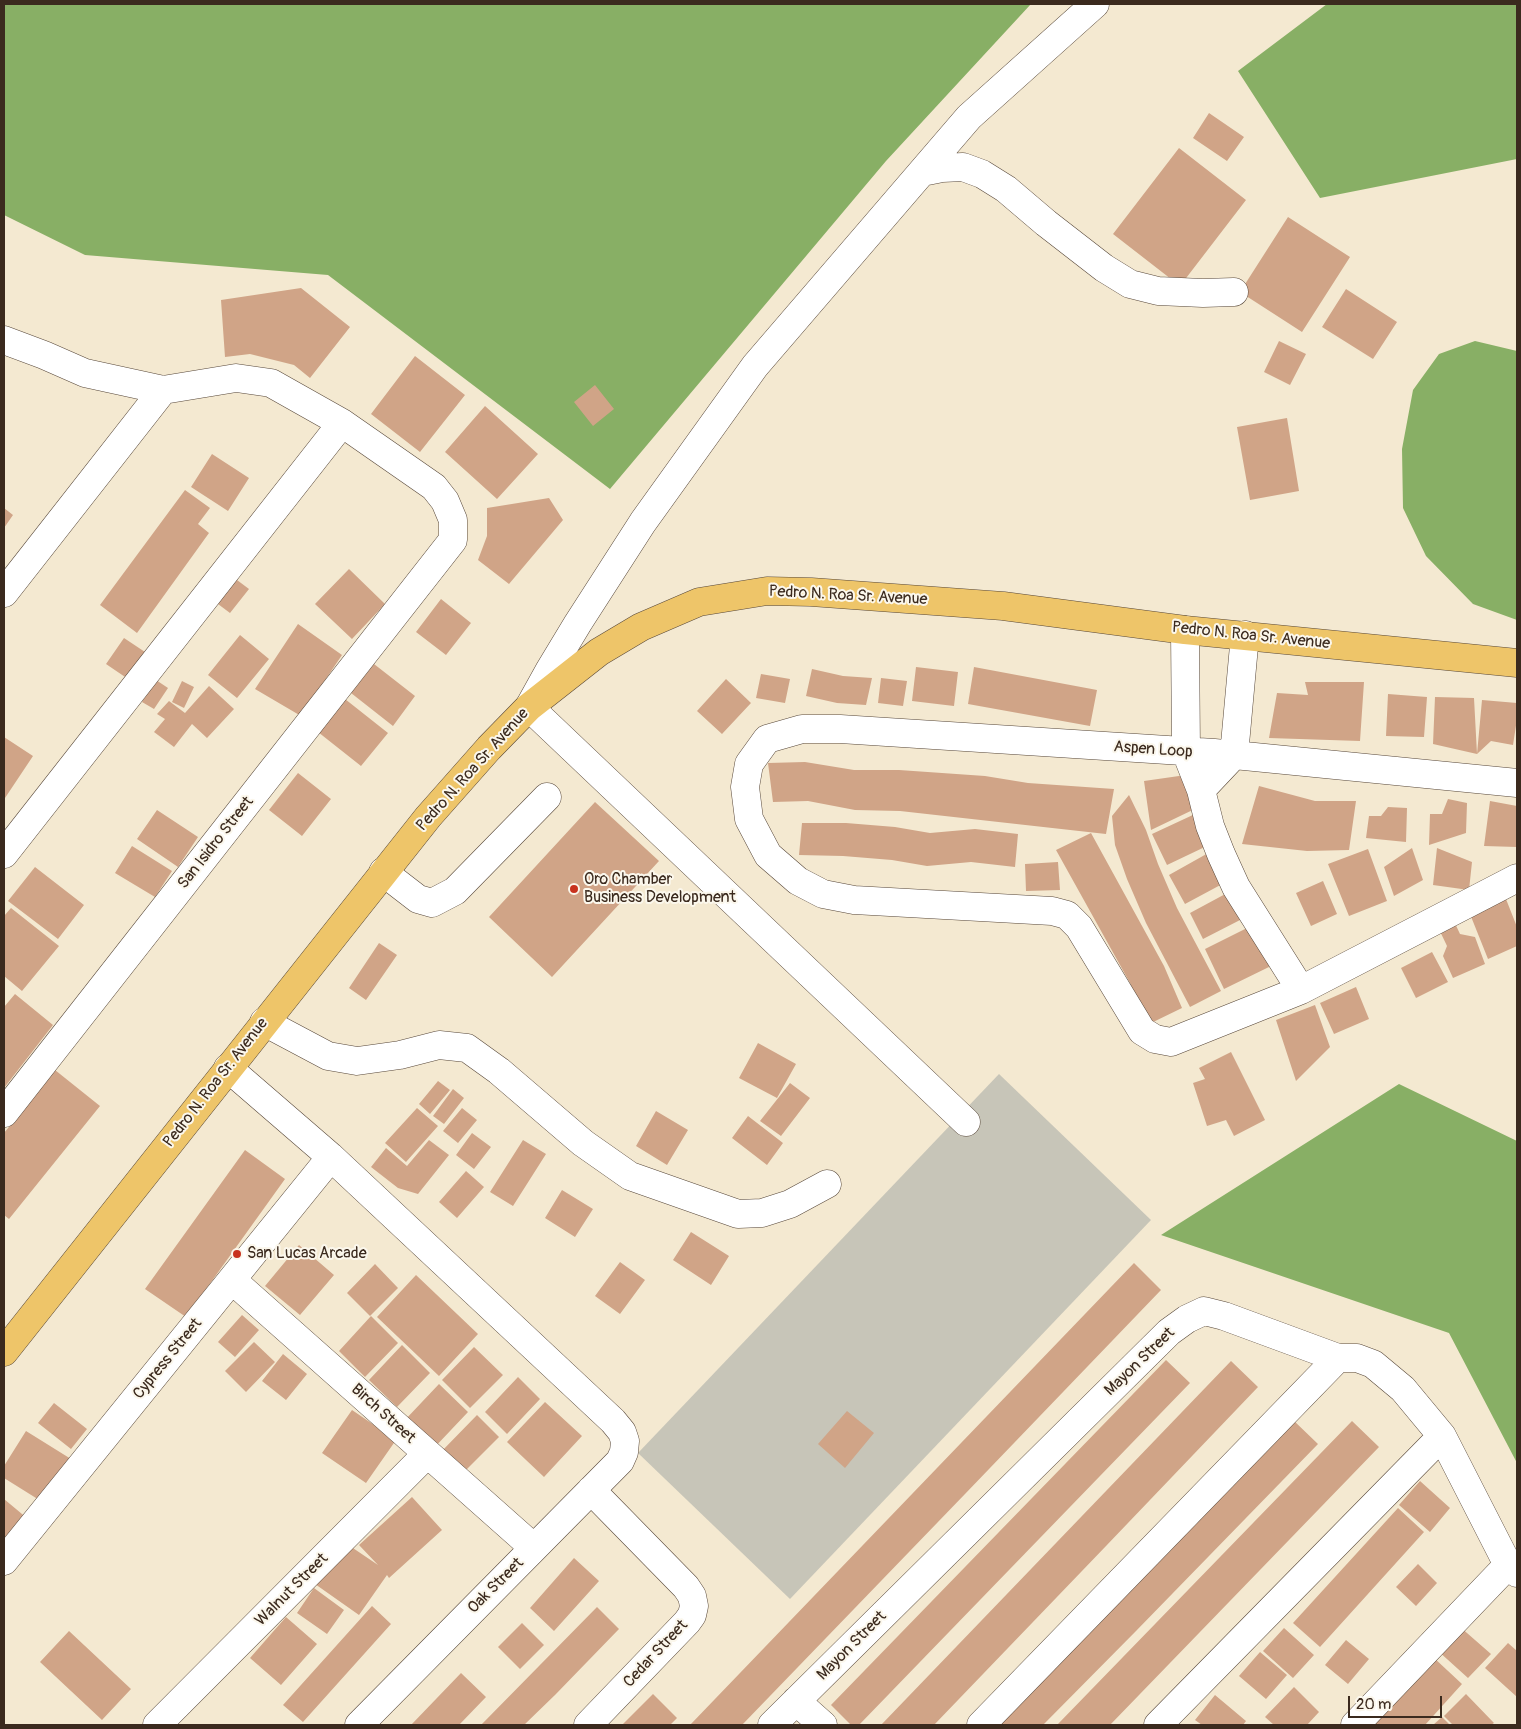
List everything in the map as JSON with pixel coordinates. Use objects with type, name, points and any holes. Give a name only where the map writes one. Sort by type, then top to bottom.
[{"type":"main road","name":"Pedro N. Roa Sr. Avenue","points":[[4,1352],[383,872],[476,761],[529,707],[599,652],[641,627],[698,602],[767,591],[849,594],[1003,606],[1185,630],[1517,663]]},
{"type":"street","points":[[966,1122],[529,707],[573,630],[643,522],[755,366],[969,117],[1095,4]]},
{"type":"street","points":[[922,172],[963,167],[982,174],[1006,189],[1104,268],[1130,284],[1158,291],[1234,292]]},
{"type":"street","points":[[4,340],[85,373],[163,390],[4,593]]},
{"type":"street","name":"San Isidro Street","points":[[4,1113],[453,540],[453,520],[445,501],[434,487],[342,423],[271,383],[236,378],[163,390]]},
{"type":"street","points":[[4,854],[342,423]]},
{"type":"street","points":[[1185,630],[1186,752],[1220,854],[1236,887],[1301,990],[1517,878]]},
{"type":"street","points":[[1200,790],[1234,755],[1245,635]]},
{"type":"street","name":"Aspen Loop","points":[[1301,990],[1171,1042],[1155,1039],[1142,1031],[1079,927],[1067,914],[854,900],[823,894],[798,881],[768,855],[749,819],[744,787],[749,764],[767,739],[802,729],[840,729],[1234,755],[1517,783]]},
{"type":"street","points":[[383,872],[418,899],[432,903],[455,891],[547,797]]},
{"type":"street","points":[[264,1022],[328,1056],[357,1061],[400,1056],[439,1045],[467,1048],[499,1071],[583,1143],[630,1176],[738,1214],[762,1213],[790,1204],[828,1184]]},
{"type":"street","points":[[228,1068],[331,1157]]},
{"type":"street","name":"Cypress Street","points":[[4,1561],[331,1157]]},
{"type":"street","name":"Oak Street","points":[[331,1157],[613,1421],[622,1432],[625,1441],[624,1452],[620,1461],[359,1725]]},
{"type":"street","name":"Birch Street","points":[[232,1280],[534,1548]]},
{"type":"street","name":"Mayon Street","points":[[772,1725],[1169,1332],[1187,1319],[1204,1312],[1224,1316],[1338,1358],[1358,1358],[1373,1364],[1403,1389],[1442,1436],[1513,1569]]},
{"type":"street","points":[[981,1725],[1338,1358]]},
{"type":"street","points":[[1158,1725],[1442,1436]]},
{"type":"street","name":"Walnut Street","points":[[157,1725],[427,1454]]},
{"type":"street","name":"Cedar Street","points":[[588,1725],[687,1622],[692,1615],[694,1606],[692,1596],[686,1587],[591,1490]]},
{"type":"street","points":[[1355,1725],[1513,1569]]},
{"type":"street","points":[[796,1701],[823,1725]]},
{"type":"shaded area","points":[[999,1074],[1151,1220],[790,1599],[638,1453]]},
{"type":"green space","points":[[4,4],[1031,4],[886,161],[610,489],[328,275],[85,255],[4,215]]},
{"type":"green space","points":[[1327,4],[1517,4],[1517,159],[1320,198],[1238,71]]},
{"type":"green space","points":[[1475,341],[1517,351],[1517,620],[1473,604],[1426,556],[1403,508],[1402,449],[1413,390],[1439,354]]},
{"type":"green space","points":[[1399,1084],[1517,1141],[1517,1463],[1449,1333],[1161,1235]]},
{"type":"building","points":[[1209,113],[1244,137],[1227,161],[1193,138]]},
{"type":"building","points":[[1179,148],[1246,200],[1180,286],[1113,234]]},
{"type":"building","points":[[1288,217],[1350,257],[1302,332],[1240,292]]},
{"type":"building","points":[[301,288],[350,327],[310,378],[294,365],[250,354],[225,357],[221,300]]},
{"type":"building","points":[[1346,289],[1397,322],[1373,359],[1322,327]]},
{"type":"building","points":[[1279,341],[1306,354],[1290,385],[1264,372]]},
{"type":"building","points":[[415,356],[465,395],[420,452],[371,414]]},
{"type":"building","points":[[595,385],[614,409],[593,426],[574,402]]},
{"type":"building","points":[[485,406],[538,454],[497,499],[445,452]]},
{"type":"building","points":[[1287,418],[1299,491],[1250,500],[1237,427]]},
{"type":"building","points":[[212,454],[249,478],[228,511],[191,487]]},
{"type":"building","points":[[185,490],[210,508],[198,524],[209,533],[137,633],[100,605]]},
{"type":"building","points":[[549,498],[563,520],[509,584],[478,560],[487,536],[487,508]]},
{"type":"building","points":[[4,508],[13,515],[4,528]]},
{"type":"building","points":[[349,569],[385,604],[352,639],[315,604]]},
{"type":"building","points":[[229,574],[249,589],[230,613],[210,598]]},
{"type":"building","points":[[441,599],[471,623],[446,655],[416,632]]},
{"type":"building","points":[[298,624],[342,655],[301,716],[255,689]]},
{"type":"building","points":[[240,635],[269,659],[237,698],[208,675]]},
{"type":"building","points":[[124,638],[148,654],[131,681],[106,664]]},
{"type":"building","points":[[374,664],[415,696],[393,726],[351,693]]},
{"type":"building","points":[[916,667],[958,672],[954,706],[912,701]]},
{"type":"building","points":[[974,667],[1097,690],[1090,726],[968,704]]},
{"type":"building","points":[[812,669],[843,676],[872,678],[866,705],[837,703],[806,696]]},
{"type":"building","points":[[761,674],[790,679],[785,703],[756,698]]},
{"type":"building","points":[[881,678],[907,681],[903,706],[878,703]]},
{"type":"building","points":[[726,679],[751,703],[722,734],[697,711]]},
{"type":"building","points":[[156,680],[168,688],[154,709],[142,702]]},
{"type":"building","points":[[182,681],[194,687],[184,708],[172,702]]},
{"type":"building","points":[[1305,682],[1364,682],[1360,741],[1269,738],[1277,693],[1308,695]]},
{"type":"building","points":[[209,686],[234,709],[207,738],[192,724],[174,747],[154,732],[165,719],[157,714],[169,701],[185,713]]},
{"type":"building","points":[[1388,694],[1427,697],[1424,737],[1386,736]]},
{"type":"building","points":[[1435,697],[1474,698],[1477,754],[1433,744]]},
{"type":"building","points":[[345,699],[388,733],[361,766],[318,732]]},
{"type":"building","points":[[1482,700],[1517,703],[1517,719],[1513,745],[1491,741],[1477,754]]},
{"type":"building","points":[[4,737],[33,756],[5,798],[4,798]]},
{"type":"building","points":[[805,762],[854,770],[899,770],[985,776],[1028,783],[1114,789],[1106,834],[900,811],[855,810],[808,801],[773,802],[768,763]]},
{"type":"building","points":[[298,773],[331,799],[302,836],[269,810]]},
{"type":"building","points":[[1186,775],[1201,806],[1151,830],[1144,781]]},
{"type":"building","points":[[1259,786],[1315,801],[1356,801],[1349,850],[1307,851],[1242,844]]},
{"type":"building","points":[[1129,795],[1146,830],[1177,908],[1221,991],[1190,1007],[1146,923],[1115,845],[1112,816]]},
{"type":"building","points":[[1448,799],[1467,803],[1466,833],[1429,845],[1430,814],[1442,814]]},
{"type":"building","points":[[1490,801],[1517,806],[1517,847],[1484,846]]},
{"type":"building","name":"Oro Chamber Business Development","points":[[595,802],[659,861],[552,977],[489,917]]},
{"type":"building","points":[[1388,807],[1407,808],[1406,842],[1366,838],[1369,816],[1381,816]]},
{"type":"building","points":[[157,810],[198,837],[178,867],[137,839]]},
{"type":"building","points":[[1195,814],[1209,845],[1167,865],[1152,834]]},
{"type":"building","points":[[802,823],[846,823],[895,827],[930,833],[975,829],[1018,834],[1015,867],[971,862],[927,866],[892,860],[799,855]]},
{"type":"building","points":[[1091,833],[1164,966],[1182,1008],[1147,1025],[1130,983],[1056,850]]},
{"type":"building","points":[[132,846],[172,871],[155,897],[115,873]]},
{"type":"building","points":[[1412,848],[1423,880],[1394,896],[1384,867]]},
{"type":"building","points":[[1437,848],[1472,862],[1469,890],[1433,885]]},
{"type":"building","points":[[1368,849],[1387,901],[1349,916],[1328,864]]},
{"type":"building","points":[[1210,852],[1226,882],[1185,904],[1169,875]]},
{"type":"building","points":[[1058,862],[1060,890],[1026,891],[1025,864]]},
{"type":"building","points":[[35,867],[84,905],[58,939],[8,901]]},
{"type":"building","points":[[1323,881],[1337,914],[1311,926],[1296,893]]},
{"type":"building","points":[[1229,892],[1242,919],[1203,939],[1190,913]]},
{"type":"building","points":[[1504,894],[1517,927],[1517,946],[1488,959],[1468,909]]},
{"type":"building","points":[[11,908],[59,946],[22,991],[4,976],[4,916]]},
{"type":"building","points":[[1452,917],[1460,934],[1475,937],[1485,964],[1453,978],[1443,956],[1447,946],[1437,925]]},
{"type":"building","points":[[1251,926],[1271,966],[1224,989],[1205,949]]},
{"type":"building","points":[[379,943],[397,955],[366,1000],[349,988]]},
{"type":"building","points":[[1432,952],[1448,982],[1416,998],[1401,968]]},
{"type":"building","points":[[1356,987],[1369,1019],[1334,1034],[1320,1003]]},
{"type":"building","points":[[15,994],[53,1025],[4,1088],[4,1007]]},
{"type":"building","points":[[1315,1005],[1330,1047],[1296,1081],[1276,1020]]},
{"type":"building","points":[[758,1043],[796,1064],[777,1098],[739,1078]]},
{"type":"building","points":[[1231,1052],[1265,1120],[1234,1136],[1226,1120],[1207,1126],[1193,1083],[1205,1079],[1199,1068]]},
{"type":"building","points":[[55,1070],[100,1106],[9,1219],[4,1215],[4,1133]]},
{"type":"building","points":[[438,1081],[450,1090],[430,1114],[419,1104]]},
{"type":"building","points":[[790,1083],[810,1098],[781,1136],[760,1121]]},
{"type":"building","points":[[453,1089],[464,1098],[444,1124],[433,1116]]},
{"type":"building","points":[[417,1108],[438,1126],[406,1162],[385,1143]]},
{"type":"building","points":[[462,1108],[477,1120],[458,1143],[443,1131]]},
{"type":"building","points":[[656,1111],[688,1130],[667,1165],[636,1146]]},
{"type":"building","points":[[748,1116],[783,1143],[767,1165],[732,1138]]},
{"type":"building","points":[[472,1133],[491,1147],[474,1169],[456,1155]]},
{"type":"building","points":[[429,1140],[449,1155],[418,1194],[398,1188],[371,1167],[386,1148],[407,1166]]},
{"type":"building","points":[[523,1140],[546,1154],[513,1206],[490,1192]]},
{"type":"building","points":[[245,1150],[285,1179],[186,1317],[145,1289]]},
{"type":"building","points":[[466,1171],[484,1187],[457,1218],[439,1202]]},
{"type":"building","points":[[562,1190],[593,1209],[575,1237],[545,1218]]},
{"type":"building","points":[[691,1232],[729,1256],[711,1285],[673,1260]]},
{"type":"building","points":[[299,1245],[334,1275],[300,1315],[265,1286]]},
{"type":"building","points":[[620,1262],[645,1280],[620,1314],[595,1296]]},
{"type":"building","points":[[1134,1263],[1161,1290],[965,1494],[742,1725],[690,1725]]},
{"type":"building","points":[[375,1264],[398,1288],[370,1316],[347,1293]]},
{"type":"building","points":[[416,1275],[478,1334],[439,1376],[377,1317]]},
{"type":"building","points":[[242,1315],[259,1330],[235,1357],[218,1342]]},
{"type":"building","points":[[371,1316],[398,1343],[365,1377],[339,1351]]},
{"type":"building","points":[[254,1342],[275,1362],[246,1392],[225,1371]]},
{"type":"building","points":[[402,1345],[430,1373],[397,1407],[369,1380]]},
{"type":"building","points":[[474,1347],[503,1375],[470,1408],[442,1380]]},
{"type":"building","points":[[283,1354],[307,1374],[286,1400],[262,1381]]},
{"type":"building","points":[[1166,1360],[1190,1383],[859,1725],[851,1725],[831,1705]]},
{"type":"building","points":[[1231,1361],[1258,1387],[934,1725],[881,1725]]},
{"type":"building","points":[[518,1377],[540,1399],[507,1434],[485,1412]]},
{"type":"building","points":[[439,1384],[468,1412],[433,1449],[404,1421]]},
{"type":"building","points":[[545,1402],[582,1436],[544,1477],[507,1442]]},
{"type":"building","points":[[54,1403],[87,1429],[71,1449],[38,1423]]},
{"type":"building","points":[[352,1410],[396,1440],[366,1483],[322,1453]]},
{"type":"building","points":[[847,1411],[874,1433],[845,1468],[818,1444]]},
{"type":"building","points":[[477,1415],[499,1437],[460,1476],[439,1454]]},
{"type":"building","points":[[1292,1419],[1318,1444],[1136,1631],[1043,1725],[994,1725]]},
{"type":"building","points":[[1352,1421],[1379,1447],[1110,1725],[1057,1725]]},
{"type":"building","points":[[26,1431],[71,1459],[44,1503],[4,1478],[4,1466]]},
{"type":"building","points":[[1420,1481],[1450,1508],[1430,1532],[1399,1505]]},
{"type":"building","points":[[412,1497],[442,1530],[389,1578],[387,1575],[359,1615],[315,1584],[344,1542],[378,1565],[359,1545]]},
{"type":"building","points":[[4,1499],[28,1519],[4,1551]]},
{"type":"building","points":[[1398,1508],[1424,1532],[1320,1647],[1293,1623]]},
{"type":"building","points":[[574,1558],[599,1581],[554,1631],[530,1608]]},
{"type":"building","points":[[1418,1564],[1437,1583],[1416,1606],[1396,1587]]},
{"type":"building","points":[[314,1588],[344,1610],[327,1634],[297,1613]]},
{"type":"building","points":[[372,1606],[391,1624],[303,1722],[283,1705]]},
{"type":"building","points":[[597,1607],[619,1629],[555,1695],[524,1725],[481,1725]]},
{"type":"building","points":[[286,1617],[317,1644],[281,1685],[250,1658]]},
{"type":"building","points":[[522,1623],[544,1645],[520,1669],[498,1647]]},
{"type":"building","points":[[1459,1626],[1491,1654],[1468,1678],[1437,1650]]},
{"type":"building","points":[[1284,1628],[1314,1655],[1293,1678],[1263,1651]]},
{"type":"building","points":[[69,1631],[131,1689],[102,1720],[40,1662]]},
{"type":"building","points":[[1346,1640],[1369,1659],[1348,1684],[1325,1665]]},
{"type":"building","points":[[1508,1643],[1517,1651],[1517,1697],[1485,1668]]},
{"type":"building","points":[[1260,1652],[1287,1675],[1266,1699],[1239,1676]]},
{"type":"building","points":[[1433,1657],[1462,1684],[1425,1725],[1371,1725]]},
{"type":"building","points":[[461,1673],[486,1697],[459,1725],[411,1725]]},
{"type":"building","points":[[1294,1687],[1319,1712],[1307,1725],[1274,1725],[1265,1717]]},
{"type":"building","points":[[653,1694],[677,1718],[670,1725],[622,1725]]},
{"type":"building","points":[[1466,1694],[1494,1723],[1491,1725],[1453,1725],[1444,1716]]},
{"type":"building","points":[[1215,1695],[1246,1721],[1243,1725],[1202,1725],[1195,1720]]},
{"type":"building","points":[[1442,1717],[1450,1725],[1433,1725]]},
{"type":"place","name":"Oro Chamber Business Development","points":[[574,889]]},
{"type":"place","name":"San Lucas Arcade","points":[[237,1254]]}]
